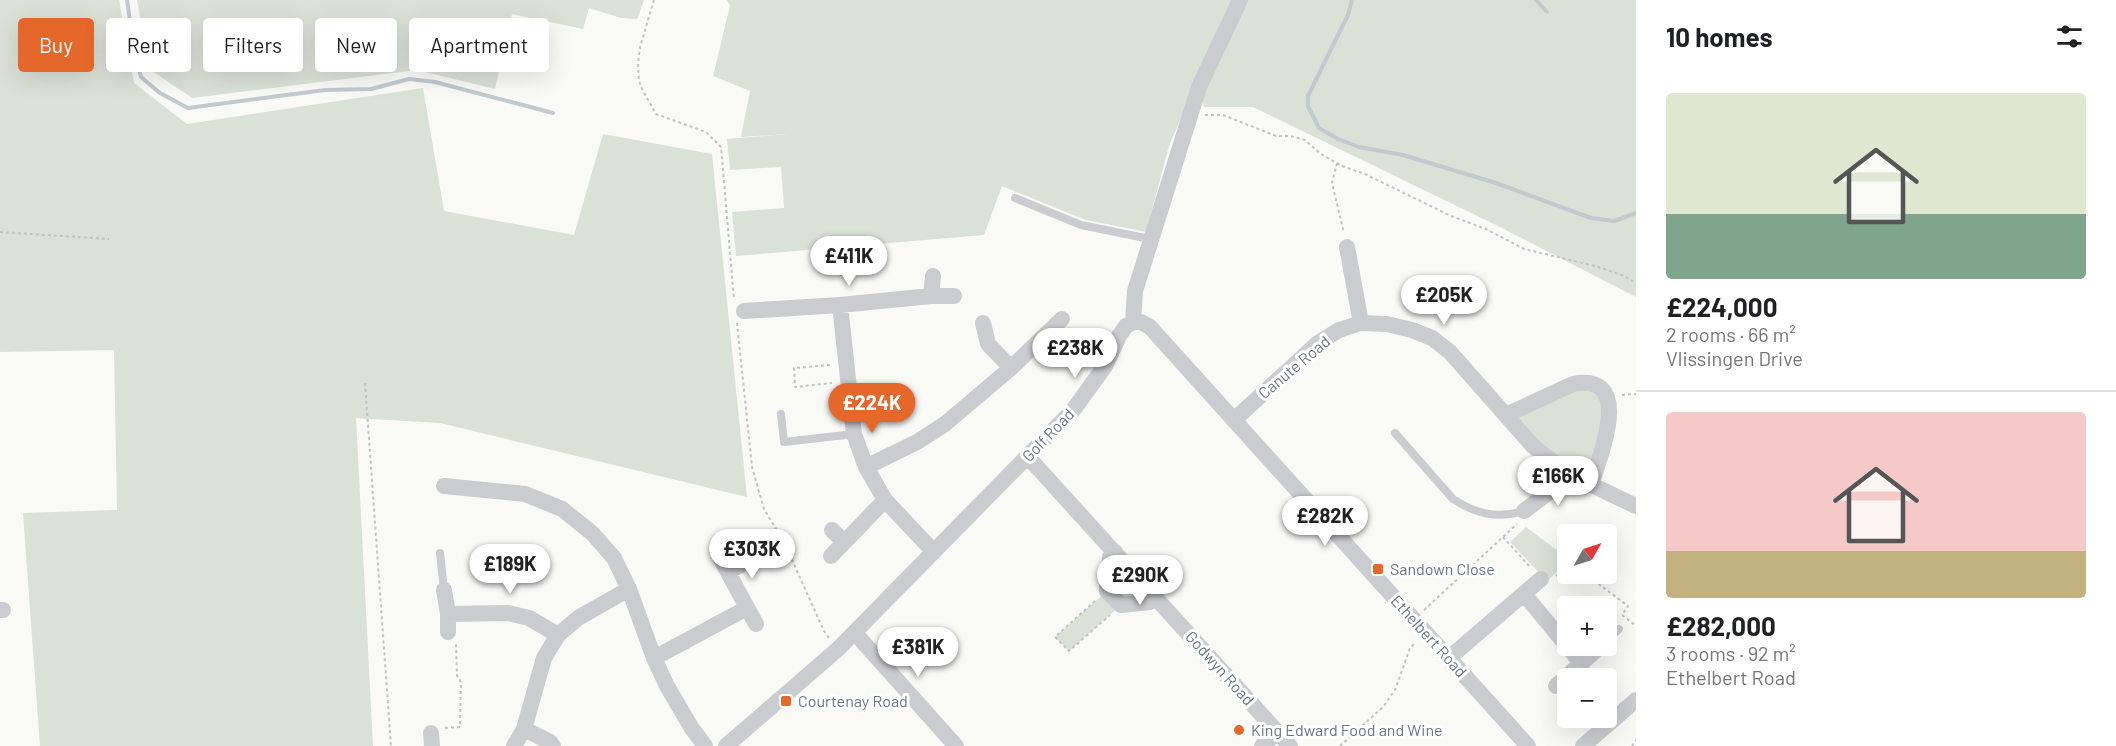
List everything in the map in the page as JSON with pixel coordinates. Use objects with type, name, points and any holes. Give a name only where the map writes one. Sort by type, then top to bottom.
[{"type":"street","points":[[1133,322],[1135,291],[1199,87],[1240,0]]},
{"type":"street","points":[[1347,247],[1360,323]]},
{"type":"street","points":[[931,296],[933,276]]},
{"type":"street","points":[[744,310],[954,296]]},
{"type":"street","points":[[840,305],[854,434],[866,467],[885,500],[934,552]]},
{"type":"street","points":[[866,467],[917,442],[945,424],[1011,368],[1062,319]]},
{"type":"street","name":"Ethelbert Road","points":[[1133,322],[1141,322],[1150,327],[1528,746]]},
{"type":"street","name":"Golf Road","points":[[726,746],[838,650],[1028,457],[1074,409],[1105,366],[1119,336],[1126,326],[1133,322]]},
{"type":"street","points":[[983,323],[988,344],[1011,368]]},
{"type":"street","name":"Canute Road","points":[[1234,420],[1318,343],[1340,330],[1360,323],[1387,324],[1432,338],[1449,352],[1533,446],[1566,472],[1636,506]]},
{"type":"street","points":[[1506,415],[1573,384],[1583,382],[1599,388],[1609,403],[1609,427],[1591,485]]},
{"type":"street","name":"Godwyn Road","points":[[1028,457],[1290,746]]},
{"type":"street","points":[[1524,511],[1548,493],[1566,472]]},
{"type":"street","points":[[444,486],[525,494],[562,510],[592,532],[614,558],[629,589],[654,658],[667,686],[705,746]]},
{"type":"street","points":[[831,556],[838,536],[885,500]]},
{"type":"street","points":[[1115,552],[1110,557],[1107,591],[1121,605],[1150,602],[1156,598]]},
{"type":"street","points":[[718,554],[735,568],[747,608],[756,624]]},
{"type":"street","points":[[1449,658],[1541,579]]},
{"type":"street","points":[[514,746],[524,729],[544,658],[558,635],[578,618],[629,589]]},
{"type":"street","points":[[444,590],[448,632]]},
{"type":"street","points":[[1524,594],[1582,664]]},
{"type":"street","points":[[654,658],[747,608]]},
{"type":"street","points":[[448,614],[508,613],[530,618],[558,635]]},
{"type":"street","points":[[855,633],[956,746]]},
{"type":"street","points":[[1556,686],[1590,656]]},
{"type":"street","points":[[1583,746],[1636,700]]},
{"type":"street","points":[[524,729],[550,742],[553,746]]},
{"type":"street","points":[[1262,746],[1278,732]]},
{"type":"lane","points":[[1015,198],[1081,225],[1150,239]]},
{"type":"lane","points":[[782,414],[784,442],[854,434]]},
{"type":"lane","points":[[1395,433],[1453,499],[1461,504],[1489,515],[1507,515],[1524,511]]},
{"type":"lane","points":[[440,553],[444,590]]},
{"type":"path","points":[[1190,116],[1223,115],[1276,136],[1290,136],[1305,140],[1337,164],[1365,174],[1451,216],[1486,229],[1524,249],[1595,266],[1636,283]]},
{"type":"path","points":[[1337,164],[1332,183],[1347,247]]},
{"type":"path","points":[[0,232],[109,239]]},
{"type":"path","points":[[845,363],[794,368],[795,387],[847,382]]},
{"type":"path","points":[[365,383],[391,746]]},
{"type":"path","points":[[1413,620],[1526,517],[1524,511]]},
{"type":"path","points":[[1599,584],[1628,606],[1622,615],[1636,626]]},
{"type":"path","points":[[1107,591],[1055,638],[1069,651],[1121,605]]},
{"type":"path","points":[[431,740],[438,729],[460,727],[461,682],[457,676],[455,638],[448,632]]},
{"type":"path","points":[[1340,746],[1383,707],[1395,690],[1410,648],[1425,633]]},
{"type":"path","points":[[1632,746],[1636,741]]},
{"type":"shaded area","points":[[0,0],[119,0],[122,18],[106,18],[106,72],[132,72],[134,83],[187,124],[423,88],[444,211],[574,235],[603,134],[712,154],[747,497],[440,423],[356,418],[373,746],[40,746],[23,513],[117,510],[114,350],[0,352]]},
{"type":"shaded area","points":[[137,0],[644,0],[637,19],[621,18],[589,8],[583,29],[549,22],[549,18],[531,18],[512,14],[511,18],[409,18],[409,71],[192,98],[153,72],[191,72],[191,18],[140,18]]},
{"type":"shaded area","points":[[727,0],[1232,0],[1169,146],[1146,232],[1086,220],[1002,186],[984,235],[736,256],[732,212],[784,208],[781,167],[730,170],[727,139],[788,134],[741,137],[750,91],[713,76],[730,6]]},
{"type":"shaded area","points":[[1245,0],[1636,0],[1636,297],[1500,227],[1253,107],[1204,107],[1202,99]]},
{"type":"shaded area","points":[[425,72],[499,72],[495,89]]},
{"type":"shaded area","points":[[1573,384],[1605,395],[1591,485],[1506,415]]},
{"type":"shaded area","points":[[1526,527],[1557,550],[1557,572],[1547,581],[1510,542]]},
{"type":"shaded area","points":[[1107,591],[1121,605],[1069,651],[1055,637]]},
{"type":"waterway","points":[[127,0],[135,56],[141,77],[160,93],[188,108],[325,90],[371,89],[409,79],[435,82],[553,113]]},
{"type":"waterway","points":[[1352,0],[1348,15],[1308,96],[1308,106],[1319,128],[1359,147],[1403,155],[1496,183],[1591,218],[1614,221],[1636,213]]},
{"type":"waterway","points":[[1536,0],[1547,12]]},
{"type":"place","name":"Sandown Close","points":[[1378,569]]},
{"type":"place","name":"Courtenay Road","points":[[786,701]]},
{"type":"place","name":"King Edward Food and Wine","points":[[1239,730]]}]
